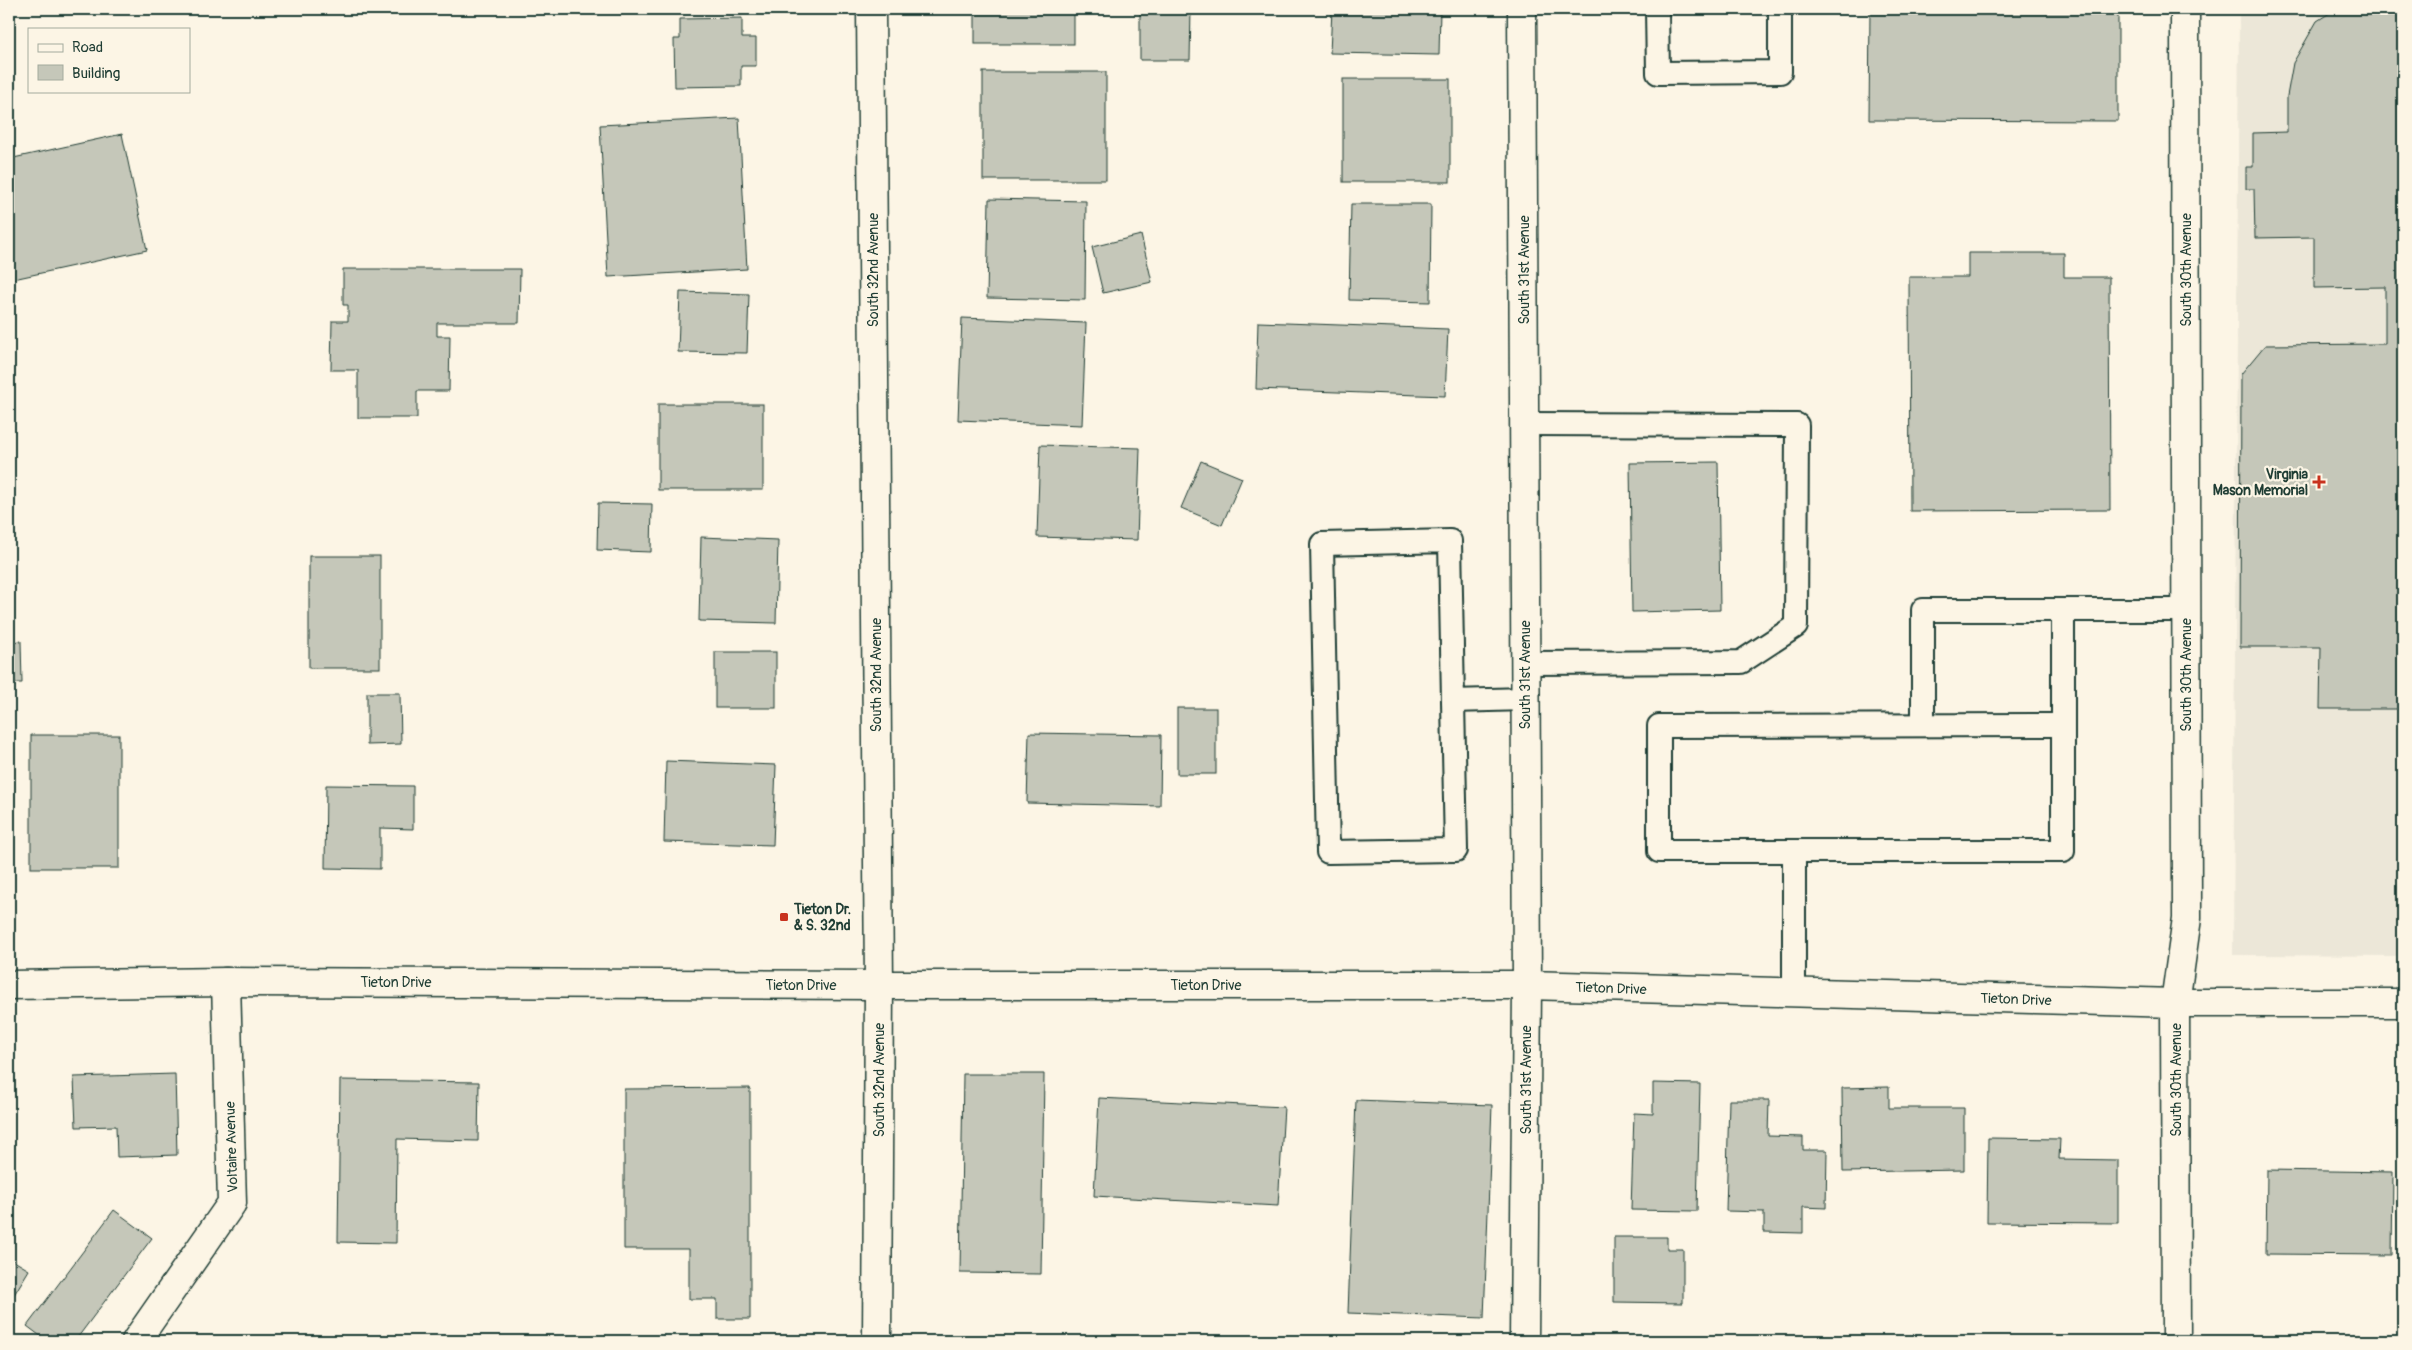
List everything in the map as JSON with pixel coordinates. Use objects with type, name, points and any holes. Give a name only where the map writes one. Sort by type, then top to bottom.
[{"type":"street","name":"South 32nd Avenue","points":[[871,9],[879,986],[876,1341]]},
{"type":"street","name":"South 31st Avenue","points":[[1522,9],[1527,986],[1524,1341]]},
{"type":"street","name":"South 30th Avenue","points":[[2176,1341],[2176,1003],[2187,918],[2185,9]]},
{"type":"street","name":"Tieton Drive","points":[[9,985],[226,982],[879,986],[1527,986],[2176,1003],[2403,1003]]},
{"type":"street","name":"Voltaire Avenue","points":[[136,1341],[232,1203],[226,982]]},
{"type":"lane","points":[[1657,9],[1658,73],[1780,72],[1780,9]]},
{"type":"lane","points":[[1524,424],[1797,425],[1796,626],[1741,662],[1525,663]]},
{"type":"lane","points":[[1450,541],[1453,701],[1456,850],[1328,852],[1322,544],[1450,541]]},
{"type":"lane","points":[[1923,725],[1923,610],[2186,610]]},
{"type":"lane","points":[[2063,610],[2063,725],[2063,851],[1659,851],[1659,726],[2063,725]]},
{"type":"lane","points":[[1453,701],[1525,699]]},
{"type":"lane","points":[[1794,851],[1794,993]]},
{"type":"shaded area","name":"Virginia Mason Memorial","points":[[2239,9],[2403,9],[2403,956],[2233,955]]},
{"type":"building","points":[[975,9],[1074,9],[1074,44],[975,44]]},
{"type":"building","points":[[1140,9],[1191,9],[1190,60],[1140,60]]},
{"type":"building","points":[[1332,9],[1440,9],[1439,55],[1330,53]]},
{"type":"building","points":[[1870,9],[2118,9],[2118,121],[1869,120]]},
{"type":"building","points":[[2336,9],[2403,9],[2403,709],[2320,709],[2321,647],[2240,647],[2241,374],[2265,345],[2385,344],[2385,287],[2314,288],[2314,237],[2255,238],[2254,189],[2246,189],[2246,167],[2253,167],[2253,133],[2287,132],[2287,96],[2293,63],[2317,21]]},
{"type":"building","points":[[742,18],[742,38],[756,38],[756,66],[741,66],[741,86],[675,87],[674,39],[680,39],[680,19]]},
{"type":"building","points":[[983,72],[1106,72],[1106,180],[983,180]]},
{"type":"building","points":[[1343,79],[1450,79],[1450,182],[1343,182]]},
{"type":"building","points":[[739,118],[747,269],[608,277],[600,125]]},
{"type":"building","points":[[122,134],[147,250],[9,280],[9,159]]},
{"type":"building","points":[[989,199],[1086,201],[1085,300],[987,298]]},
{"type":"building","points":[[1351,204],[1431,204],[1430,302],[1349,300]]},
{"type":"building","points":[[1141,235],[1152,282],[1103,293],[1092,247]]},
{"type":"building","points":[[1968,253],[2064,253],[2064,277],[2109,277],[2110,510],[1910,511],[1909,277],[1968,277]]},
{"type":"building","points":[[343,269],[520,269],[519,323],[437,323],[437,336],[450,336],[449,391],[417,391],[417,418],[358,418],[358,370],[331,370],[332,321],[348,321],[348,305],[343,305]]},
{"type":"building","points":[[680,292],[749,294],[747,353],[678,352]]},
{"type":"building","points":[[962,318],[1086,323],[1082,425],[958,420]]},
{"type":"building","points":[[1258,322],[1448,329],[1445,396],[1256,389]]},
{"type":"building","points":[[658,404],[763,404],[763,490],[658,490]]},
{"type":"building","points":[[1040,445],[1140,448],[1137,540],[1037,537]]},
{"type":"building","points":[[1201,461],[1242,478],[1222,525],[1181,508]]},
{"type":"building","points":[[1718,462],[1720,610],[1632,612],[1630,463]]},
{"type":"building","points":[[598,503],[652,504],[651,552],[597,550]]},
{"type":"building","points":[[701,537],[778,540],[776,623],[699,621]]},
{"type":"building","points":[[309,556],[380,556],[380,668],[309,668]]},
{"type":"building","points":[[21,641],[22,683],[9,683],[9,642]]},
{"type":"building","points":[[715,652],[776,652],[776,708],[715,708]]},
{"type":"building","points":[[367,693],[400,693],[401,744],[367,745]]},
{"type":"building","points":[[1177,708],[1216,708],[1216,774],[1177,774]]},
{"type":"building","points":[[1029,733],[1161,735],[1160,806],[1027,803]]},
{"type":"building","points":[[31,735],[119,735],[119,868],[31,868]]},
{"type":"building","points":[[666,761],[776,765],[773,845],[664,842]]},
{"type":"building","points":[[326,785],[413,786],[413,829],[380,828],[380,869],[325,868]]},
{"type":"building","points":[[175,1074],[177,1155],[117,1157],[116,1126],[76,1127],[74,1077]]},
{"type":"building","points":[[963,1074],[1044,1074],[1041,1274],[960,1273]]},
{"type":"building","points":[[340,1080],[479,1082],[478,1141],[397,1139],[396,1243],[338,1242]]},
{"type":"building","points":[[1653,1083],[1700,1084],[1697,1211],[1631,1210],[1634,1113],[1653,1114]]},
{"type":"building","points":[[1889,1087],[1889,1108],[1964,1108],[1964,1170],[1843,1172],[1842,1088]]},
{"type":"building","points":[[750,1088],[750,1319],[717,1319],[717,1299],[689,1299],[689,1249],[624,1249],[624,1089]]},
{"type":"building","points":[[1099,1098],[1284,1107],[1278,1206],[1094,1196]]},
{"type":"building","points":[[1356,1100],[1492,1105],[1484,1318],[1348,1313]]},
{"type":"building","points":[[1729,1100],[1769,1100],[1768,1136],[1803,1137],[1803,1150],[1827,1150],[1826,1208],[1803,1207],[1803,1233],[1764,1232],[1764,1212],[1726,1211]]},
{"type":"building","points":[[1988,1138],[2060,1139],[2059,1159],[2118,1160],[2118,1223],[1987,1222]]},
{"type":"building","points":[[2267,1170],[2393,1172],[2392,1255],[2266,1254]]},
{"type":"building","points":[[114,1210],[152,1238],[75,1341],[47,1341],[27,1326]]},
{"type":"building","points":[[1614,1237],[1667,1237],[1667,1249],[1683,1249],[1683,1303],[1614,1302]]},
{"type":"building","points":[[9,1258],[29,1270],[9,1303]]},
{"type":"building","points":[[1762,1340],[1823,1340],[1762,1341]]},
{"type":"place","name":"Virginia Mason Memorial","points":[[2319,482]]},
{"type":"place","name":"Tieton Dr. & S. 32nd","points":[[784,917]]}]
